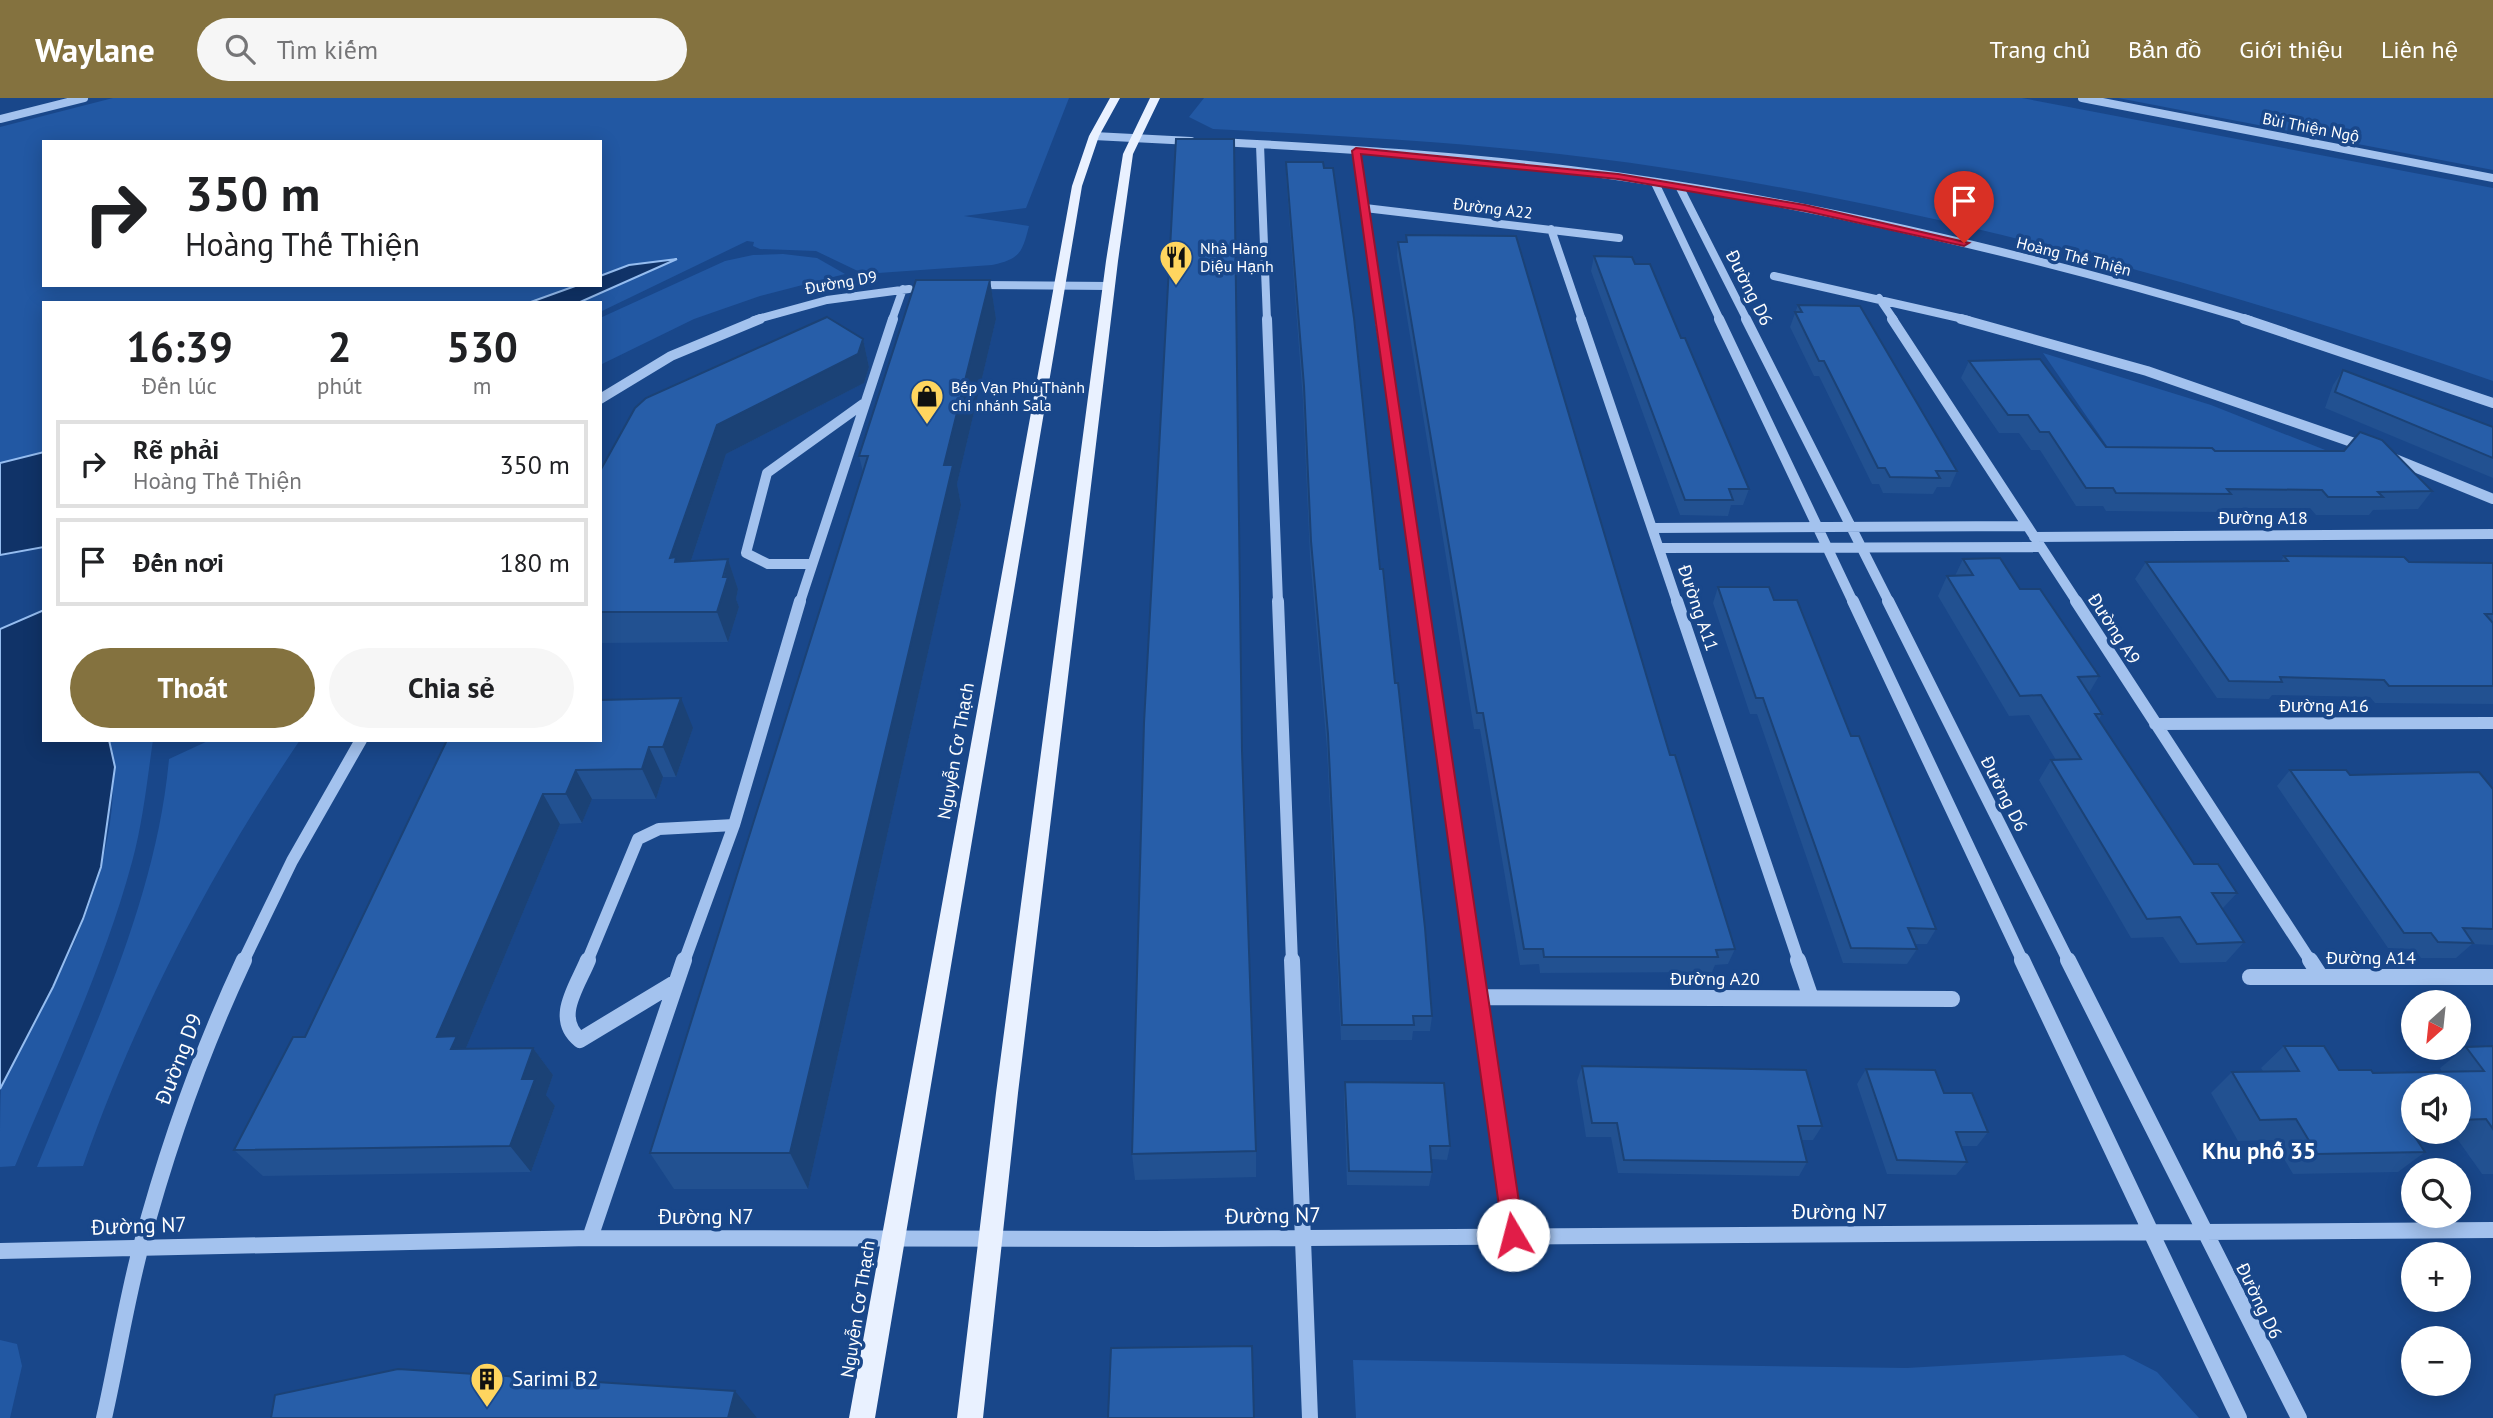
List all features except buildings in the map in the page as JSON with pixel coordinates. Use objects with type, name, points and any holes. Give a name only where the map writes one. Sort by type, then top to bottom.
[{"type":"main road","name":"Nguyễn Cơ Thạch","points":[[862,1418],[891,1239],[1077,186],[1094,136],[1115,98]]},
{"type":"main road","points":[[970,1418],[1128,154],[1156,98]]},
{"type":"street","points":[[0,119],[84,98]]},
{"type":"street","name":"Bùi Thiện Ngộ","points":[[2082,98],[2493,178]]},
{"type":"street","name":"Hoàng Thế Thiện","points":[[1094,136],[1356,151],[1513,164],[1679,186],[1876,223],[2127,284],[2316,341],[2493,403]]},
{"type":"street","points":[[1260,145],[1310,1418]]},
{"type":"street","points":[[1356,151],[1513,1235]]},
{"type":"street","points":[[1655,183],[2239,1418]]},
{"type":"street","name":"Đường D6","points":[[1679,186],[2299,1418]]},
{"type":"street","name":"Đường A22","points":[[1364,208],[1619,238]]},
{"type":"street","name":"Đường A11","points":[[1551,229],[1811,998]]},
{"type":"street","points":[[1774,276],[1879,298],[2045,340],[2200,386],[2374,450],[2493,499]]},
{"type":"street","points":[[965,286],[1110,286]]},
{"type":"street","name":"Đường D9","points":[[602,398],[667,356],[734,328],[819,303],[916,288]]},
{"type":"street","points":[[590,1238],[676,982],[734,825],[811,564],[903,289]]},
{"type":"street","name":"Đường A9","points":[[1879,298],[2321,977]]},
{"type":"street","points":[[811,564],[767,565],[751,559],[746,553],[767,473],[863,404]]},
{"type":"street","points":[[1653,528],[2026,526]]},
{"type":"street","name":"Đường A18","points":[[1659,548],[1860,547],[2493,534]]},
{"type":"street","name":"Đường A16","points":[[2155,724],[2493,723]]},
{"type":"street","name":"Đường D9","points":[[104,1418],[140,1247],[184,1103],[230,985],[283,876],[360,742]]},
{"type":"street","points":[[676,982],[579,1040],[569,1031],[565,1016],[638,839],[659,829],[734,825]]},
{"type":"street","name":"Đường A14","points":[[2250,977],[2493,977]]},
{"type":"street","name":"Đường A20","points":[[1479,997],[1952,999]]},
{"type":"street","name":"Đường N7","points":[[54,1250],[590,1238],[891,1239],[2493,1230]]},
{"type":"street","points":[[0,1251],[54,1250]]},
{"type":"shaded area","points":[[113,98],[1069,98],[1026,208],[964,216],[1029,226],[1022,249],[1009,260],[992,265],[864,274],[816,251],[760,249],[753,246],[754,242],[747,241],[602,311],[602,301],[582,301],[598,293],[629,265],[602,275],[602,140],[42,140],[42,287],[572,287],[534,301],[42,301],[42,452],[0,463],[0,127]]},
{"type":"shaded area","points":[[1204,98],[2022,98],[2493,188],[2493,381],[2187,284],[2084,256],[1876,206],[1665,168],[1553,153],[1213,129],[1189,117]]},
{"type":"shaded area","points":[[2118,98],[2493,98],[2493,170]]},
{"type":"shaded area","points":[[783,254],[817,258],[845,274],[760,296],[694,319],[602,364],[602,317],[725,261],[753,255]]},
{"type":"shaded area","points":[[677,259],[582,301],[534,301],[572,287],[602,287],[602,275],[629,265]]},
{"type":"shaded area","points":[[2043,353],[2211,405],[2363,465],[2118,462]]},
{"type":"shaded area","points":[[42,452],[42,547],[0,555],[0,463]]},
{"type":"shaded area","points":[[42,611],[42,742],[109,742],[115,767],[101,867],[83,919],[53,987],[0,1089],[0,629]]},
{"type":"shaded area","points":[[109,742],[153,742],[142,817],[132,862],[108,939],[15,1166],[0,1167],[1,1086],[17,1050],[65,964],[90,902],[108,836],[113,771]]},
{"type":"shaded area","points":[[206,742],[299,742],[236,841],[178,946],[127,1054],[83,1166],[37,1167],[99,1018],[135,916],[162,812],[169,759]]},
{"type":"shaded area","points":[[0,1340],[17,1344],[22,1366],[10,1418],[0,1418]]},
{"type":"shaded area","points":[[2124,1355],[2157,1372],[2199,1418],[1356,1418],[1353,1360],[1907,1368]]},
{"type":"place","name":"Nhà Hàng Diệu Hạnh","points":[[1176,287]]},
{"type":"place","name":"Bếp Vạn Phú Thành chi nhánh Sala","points":[[927,426]]},
{"type":"place","name":"Sarimi B2","points":[[487,1409]]},
{"type":"district","name":"Khu phố 35","points":[[2259,1151]]},
{"type":"route","points":[[1513,1235],[1356,151],[1479,160],[1618,176],[1805,208],[1964,243]]}]
